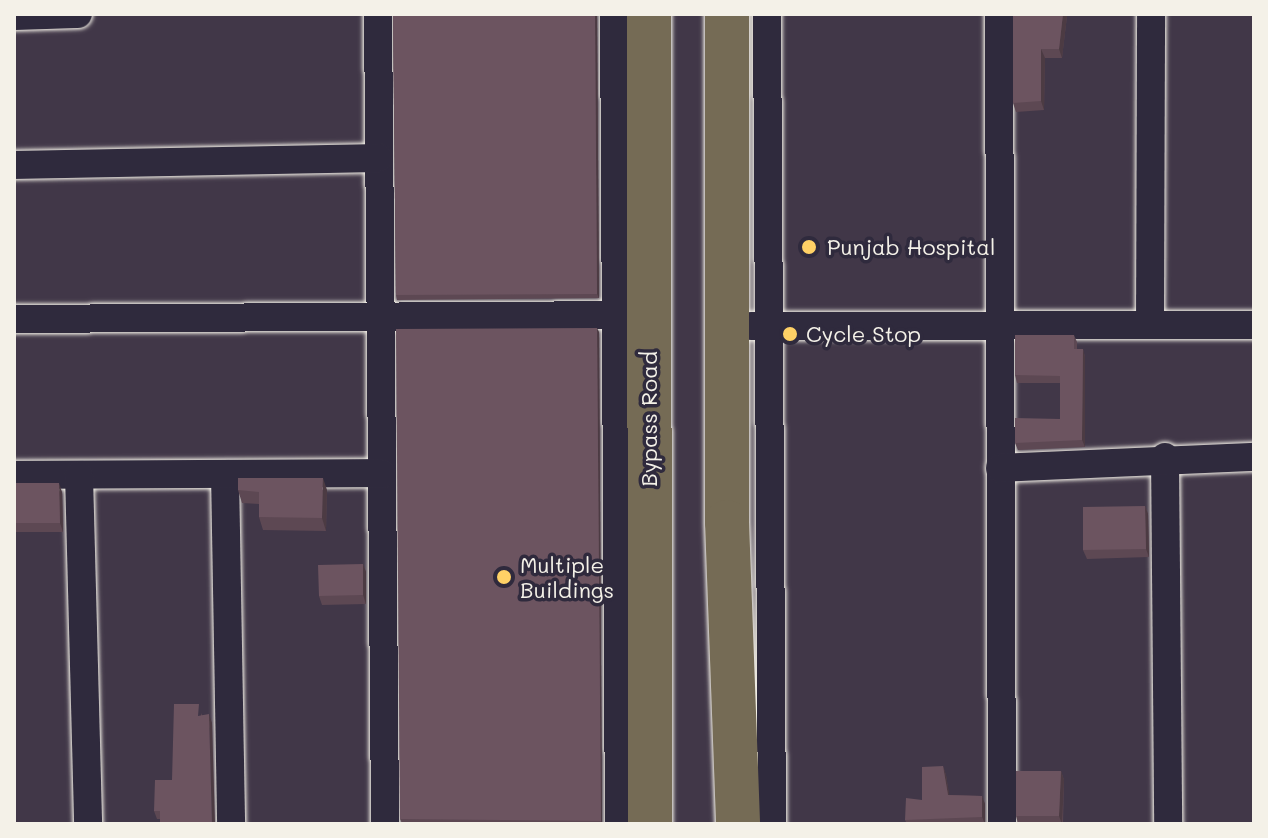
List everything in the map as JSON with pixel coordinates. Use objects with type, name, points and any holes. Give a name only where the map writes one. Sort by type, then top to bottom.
[{"type":"main road","name":"Bypass Road","points":[[649,14],[632,315],[650,824]]},
{"type":"main road","points":[[727,14],[747,326],[727,522],[738,824]]},
{"type":"street","points":[[14,16],[78,14]]},
{"type":"street","points":[[378,14],[384,316],[385,824]]},
{"type":"street","points":[[614,14],[632,315],[619,824]]},
{"type":"street","points":[[767,14],[747,326],[772,824]]},
{"type":"street","points":[[999,14],[1002,824]]},
{"type":"street","points":[[1150,324],[1151,14]]},
{"type":"street","points":[[14,165],[379,158]]},
{"type":"street","points":[[14,319],[632,315]]},
{"type":"street","points":[[747,326],[999,323],[1254,325]]},
{"type":"street","points":[[1000,468],[1165,457],[1254,457]]},
{"type":"street","points":[[1165,457],[1168,824]]},
{"type":"street","points":[[14,475],[382,473]]},
{"type":"street","points":[[225,474],[231,824]]},
{"type":"street","points":[[79,475],[88,824]]},
{"type":"building","points":[[393,14],[595,14],[597,294],[396,295]]},
{"type":"building","points":[[1013,14],[1063,14],[1059,49],[1041,49],[1041,101],[1013,103]]},
{"type":"building","name":"Multiple Buildings","points":[[597,328],[601,821],[400,819],[396,329]]},
{"type":"building","points":[[1015,335],[1074,335],[1074,349],[1083,349],[1082,440],[1015,443],[1015,418],[1060,419],[1060,376],[1015,375]]},
{"type":"building","points":[[238,478],[323,478],[322,518],[259,517],[259,492],[238,490]]},
{"type":"building","points":[[14,483],[59,483],[60,523],[14,523]]},
{"type":"building","points":[[1145,506],[1146,549],[1083,550],[1083,507]]},
{"type":"building","points":[[363,564],[363,595],[319,596],[318,565]]},
{"type":"building","points":[[174,704],[199,704],[198,716],[209,714],[212,824],[160,824],[160,811],[154,811],[155,780],[172,780]]},
{"type":"building","points":[[943,766],[948,795],[982,796],[982,817],[905,820],[906,798],[922,800],[922,767]]},
{"type":"building","points":[[1016,771],[1061,771],[1059,816],[1016,816]]},
{"type":"place","name":"Punjab Hospital","points":[[809,247]]},
{"type":"place","name":"Cycle Stop","points":[[790,334]]},
{"type":"place","name":"Multiple Buildings","points":[[504,577]]}]
